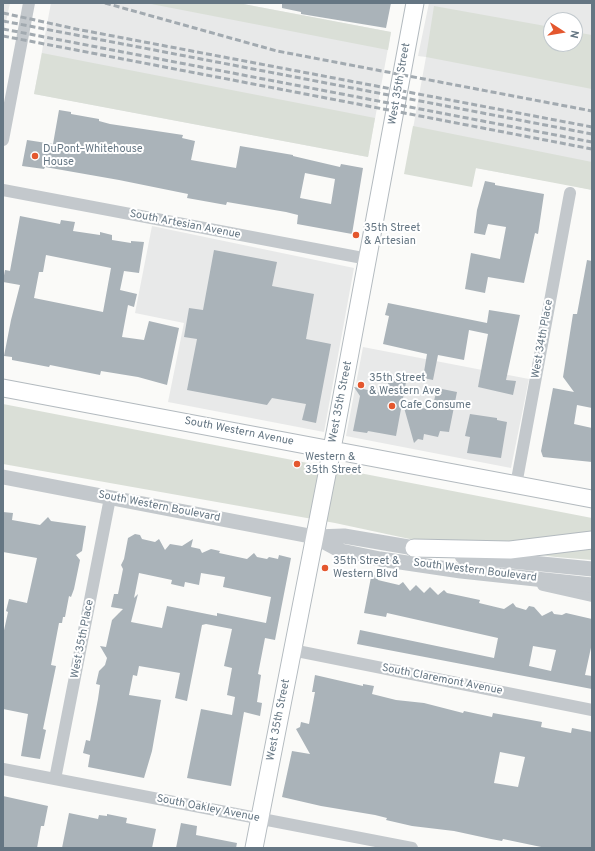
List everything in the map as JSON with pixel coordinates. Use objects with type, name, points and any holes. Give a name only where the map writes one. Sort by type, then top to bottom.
[{"type":"main road","name":"West 35th Street","points":[[254,848],[332,450],[415,3]]},
{"type":"main road","name":"South Western Avenue","points":[[3,388],[592,499]]},
{"type":"main road","points":[[414,548],[510,550],[592,540]]},
{"type":"street","points":[[3,140],[29,3]]},
{"type":"street","name":"South Artesian Avenue","points":[[3,190],[368,259]]},
{"type":"street","name":"West 34th Place","points":[[516,485],[570,193]]},
{"type":"street","name":"South Western Boulevard","points":[[3,477],[315,537],[344,536],[463,556],[592,569]]},
{"type":"street","name":"West 35th Place","points":[[55,779],[110,498]]},
{"type":"street","name":"South Western Boulevard","points":[[315,537],[341,551],[461,571],[592,585]]},
{"type":"street","points":[[499,575],[592,596]]},
{"type":"street","name":"South Claremont Avenue","points":[[292,650],[592,710]]},
{"type":"street","name":"South Oakley Avenue","points":[[3,769],[412,848]]},
{"type":"shaded area","points":[[3,3],[10,3],[3,36]]},
{"type":"shaded area","points":[[51,3],[238,3],[391,32],[368,157],[34,94]]},
{"type":"shaded area","points":[[146,3],[238,3],[391,32],[388,50]]},
{"type":"shaded area","points":[[429,3],[592,3],[592,190],[408,156],[426,57],[418,56]]},
{"type":"shaded area","points":[[434,6],[543,26],[543,52],[583,52],[583,33],[592,35],[592,89],[426,57]]},
{"type":"shaded area","points":[[42,53],[375,118],[368,157],[34,94]]},
{"type":"shaded area","points":[[413,126],[592,162],[592,190],[476,168],[472,187],[404,174]]},
{"type":"shaded area","points":[[152,226],[354,268],[324,432],[168,402],[184,323],[135,313]]},
{"type":"shaded area","points":[[363,347],[529,379],[511,468],[346,436]]},
{"type":"shaded area","points":[[3,404],[592,518],[592,560],[419,541],[335,523],[3,464]]},
{"type":"building","points":[[282,3],[391,3],[386,28],[301,14],[301,12],[282,8]]},
{"type":"building","points":[[59,110],[71,112],[71,114],[99,119],[99,121],[110,124],[183,135],[182,138],[195,141],[191,160],[236,168],[240,146],[293,155],[340,167],[341,164],[363,168],[352,234],[297,224],[298,215],[286,212],[227,202],[226,205],[187,198],[188,194],[119,180],[45,167],[44,169],[22,166],[27,140],[53,144]],"holes":[[[305,173],[335,179],[331,204],[300,198]]]},
{"type":"building","points":[[485,181],[495,183],[495,185],[544,194],[538,234],[535,233],[524,283],[488,277],[485,293],[465,289],[471,253],[500,259],[506,227],[488,224],[485,235],[474,233],[477,210]]},
{"type":"building","points":[[20,216],[60,224],[61,220],[75,222],[73,231],[100,235],[100,232],[112,235],[112,240],[131,243],[131,241],[144,242],[139,273],[124,271],[120,290],[137,294],[134,307],[128,305],[122,337],[144,340],[149,321],[179,328],[167,385],[138,377],[101,371],[100,375],[50,365],[49,367],[12,360],[12,357],[4,356],[20,285],[3,282],[5,270],[10,271]],"holes":[[[46,255],[111,268],[103,312],[34,298],[39,272],[43,272]]]},
{"type":"building","points":[[214,250],[277,262],[272,286],[314,294],[306,339],[331,344],[316,423],[302,420],[306,404],[272,398],[267,405],[187,390],[197,339],[184,337],[189,308],[203,310]]},
{"type":"building","points":[[587,260],[592,261],[592,408],[577,405],[574,424],[592,428],[592,462],[543,457],[541,451],[553,388],[574,392],[563,377],[573,314],[577,314]]},
{"type":"building","points":[[388,303],[487,323],[489,310],[520,315],[506,380],[516,381],[513,395],[478,387],[488,334],[469,330],[464,360],[438,355],[433,380],[423,378],[427,354],[383,344],[389,316],[385,315]]},
{"type":"building","points":[[389,378],[406,382],[396,436],[368,431],[367,433],[353,431],[360,396],[354,387],[386,394]]},
{"type":"building","points":[[437,388],[457,392],[449,432],[440,431],[438,437],[424,434],[423,440],[418,439],[414,443],[403,404],[432,410]]},
{"type":"building","points":[[470,414],[497,418],[497,420],[507,422],[501,458],[467,453],[470,437],[465,436]]},
{"type":"building","points":[[3,512],[13,513],[12,520],[40,525],[48,517],[51,521],[86,526],[82,551],[76,555],[80,560],[74,589],[71,597],[69,596],[65,617],[63,617],[62,623],[59,623],[51,665],[56,666],[43,729],[46,730],[40,759],[21,756],[28,714],[3,709],[3,635],[8,612],[6,611],[9,599],[27,603],[37,558],[3,552]]},
{"type":"building","points":[[135,534],[140,535],[142,539],[155,542],[159,539],[165,550],[170,544],[182,546],[193,539],[191,547],[200,549],[202,553],[211,549],[220,551],[219,553],[247,559],[254,553],[257,557],[267,559],[269,557],[278,559],[279,555],[291,558],[275,640],[265,638],[258,674],[261,675],[257,702],[262,703],[260,716],[244,712],[231,786],[187,778],[201,709],[232,715],[235,697],[227,695],[232,668],[224,666],[232,629],[206,624],[202,625],[187,701],[175,698],[180,673],[139,666],[137,676],[133,675],[129,695],[161,700],[152,751],[144,778],[88,767],[90,755],[83,753],[86,740],[90,741],[100,685],[96,684],[99,671],[105,665],[107,658],[100,646],[106,647],[112,620],[123,609],[111,607],[114,594],[118,594],[123,569],[121,565],[124,559],[128,538]],"holes":[[[139,573],[172,580],[171,584],[184,587],[185,582],[199,585],[201,573],[225,577],[223,587],[271,597],[266,623],[217,613],[217,616],[167,606],[162,628],[131,622],[138,594],[134,598]]]},
{"type":"building","points":[[372,572],[378,580],[399,585],[403,582],[410,591],[416,585],[424,593],[430,587],[438,595],[444,590],[447,593],[480,600],[479,603],[504,609],[513,603],[516,607],[526,610],[529,606],[534,607],[542,616],[552,611],[554,614],[562,615],[566,613],[592,619],[592,643],[585,675],[592,676],[592,689],[357,644],[360,630],[494,658],[498,638],[387,613],[386,617],[364,613]],"holes":[[[533,646],[556,650],[551,671],[529,666]]]},
{"type":"building","points":[[315,675],[363,686],[363,684],[374,686],[372,694],[396,700],[424,703],[463,713],[464,711],[492,717],[493,713],[542,722],[541,727],[571,733],[572,728],[592,732],[592,848],[546,848],[503,839],[502,841],[454,831],[412,826],[386,820],[387,818],[375,815],[321,806],[282,797],[292,751],[310,754],[296,729],[300,727],[301,722],[309,724],[315,692],[312,692]],"holes":[[[500,752],[525,757],[518,787],[494,783]]]},
{"type":"building","points":[[3,796],[48,806],[44,826],[41,826],[37,848],[3,848]]},
{"type":"building","points":[[69,813],[98,819],[99,815],[107,816],[107,814],[127,818],[126,823],[156,829],[152,848],[62,848]]},
{"type":"building","points":[[181,823],[197,826],[196,835],[237,843],[236,848],[176,848]]},
{"type":"railway","points":[[105,3],[277,51],[592,111]]},
{"type":"railway","points":[[3,13],[76,29],[592,127]]},
{"type":"railway","points":[[3,21],[592,134]]},
{"type":"railway","points":[[3,29],[592,142]]},
{"type":"railway","points":[[3,36],[592,149]]},
{"type":"place","name":"DuPont–Whitehouse House","points":[[35,156]]},
{"type":"place","name":"35th Street & Artesian","points":[[356,235]]},
{"type":"place","name":"35th Street & Western Ave","points":[[361,385]]},
{"type":"place","name":"Cafe Consume","points":[[392,406]]},
{"type":"place","name":"Western & 35th Street","points":[[297,464]]},
{"type":"place","name":"35th Street & Western Blvd","points":[[325,568]]}]
